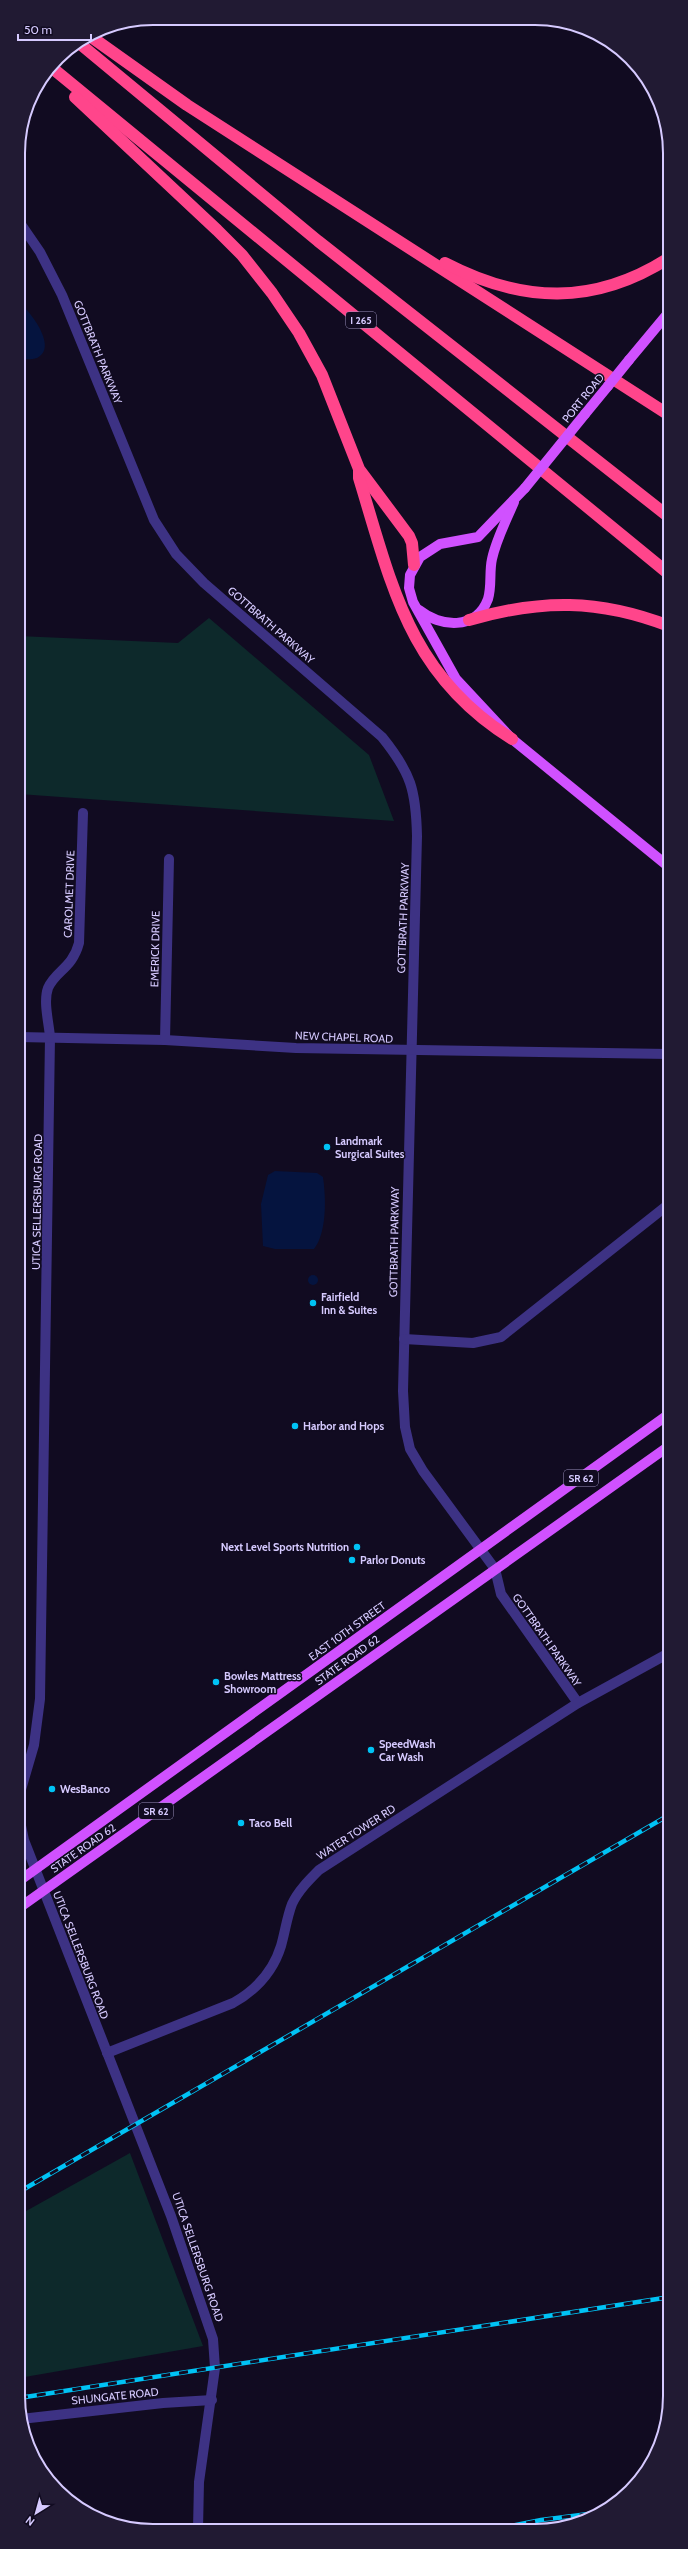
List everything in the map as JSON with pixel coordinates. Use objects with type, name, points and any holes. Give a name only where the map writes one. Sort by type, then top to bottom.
[{"type":"highway","points":[[94,39],[187,105],[663,411]]},
{"type":"highway","points":[[83,46],[318,241],[663,512]]},
{"type":"highway","name":"I 265","points":[[55,70],[663,569]]},
{"type":"highway","points":[[52,74],[217,230],[259,274],[312,355],[359,469],[409,536],[412,543],[414,565]]},
{"type":"highway","points":[[418,254],[434,257],[474,278],[496,285],[534,293],[585,291],[610,286],[633,278],[663,261]]},
{"type":"highway","points":[[359,469],[358,478],[395,595],[408,626],[422,651],[439,676],[458,697],[485,722],[512,739]]},
{"type":"highway","points":[[469,620],[524,606],[570,604],[620,610],[663,624]]},
{"type":"main road","name":"PORT ROAD","points":[[414,565],[420,557],[432,547],[478,537],[525,488],[663,319]]},
{"type":"main road","points":[[419,610],[430,618],[442,623],[461,623],[469,620],[481,610],[487,600],[495,548],[515,499]]},
{"type":"main road","points":[[414,565],[409,588],[426,628],[456,679],[512,739],[663,861]]},
{"type":"main road","name":"EAST 10TH STREET","points":[[25,1877],[663,1418]]},
{"type":"main road","name":"STATE ROAD 62","points":[[25,1904],[663,1450]]},
{"type":"street","name":"GOTTBRATH PARKWAY","points":[[25,230],[40,252],[62,295],[154,520],[176,554],[204,583],[382,738],[402,764],[412,784],[416,805],[417,836],[410,1051],[404,1339],[405,1427],[410,1449],[480,1550],[495,1569],[501,1594],[578,1703]]},
{"type":"street","name":"CAROLMET DRIVE","points":[[50,1037],[48,990],[52,982],[71,964],[79,944],[83,813]]},
{"type":"street","name":"EMERICK DRIVE","points":[[165,1040],[170,859]]},
{"type":"street","name":"NEW CHAPEL ROAD","points":[[25,1037],[165,1040],[296,1048],[663,1054]]},
{"type":"street","name":"UTICA SELLERSBURG ROAD","points":[[25,1776],[34,1746],[40,1699],[50,1037]]},
{"type":"street","points":[[404,1339],[473,1343],[501,1337],[663,1209]]},
{"type":"street","name":"WATER TOWER RD","points":[[107,2053],[233,2003],[246,1996],[265,1978],[281,1946],[293,1904],[304,1886],[319,1870],[578,1703],[663,1656]]},
{"type":"street","name":"UTICA SELLERSBURG ROAD","points":[[25,1843],[34,1870],[169,2209],[209,2325],[214,2351],[212,2400],[199,2482],[198,2524]]},
{"type":"street","name":"SHUNGATE ROAD","points":[[27,2418],[163,2403],[212,2400]]},
{"type":"green space","points":[[209,618],[369,755],[394,821],[25,794],[25,636],[178,643]]},
{"type":"green space","points":[[130,2153],[203,2346],[25,2377],[25,2212]]},
{"type":"water","points":[[25,308],[37,323],[44,339],[45,347],[43,353],[37,358],[25,359]]},
{"type":"water","points":[[275,1171],[317,1173],[323,1177],[325,1205],[323,1224],[321,1234],[314,1249],[275,1249],[263,1246],[261,1204],[268,1175]]},
{"type":"water","points":[[313,1275],[318,1280],[313,1285],[308,1280]]},
{"type":"railway","points":[[25,2189],[663,1818]]},
{"type":"railway","points":[[25,2397],[663,2298]]},
{"type":"railway","points":[[521,2524],[582,2515]]},
{"type":"place","name":"Landmark Surgical Suites","points":[[327,1147]]},
{"type":"place","name":"Fairfield Inn & Suites","points":[[313,1303]]},
{"type":"place","name":"Harbor and Hops","points":[[295,1426]]},
{"type":"place","name":"Next Level Sports Nutrition","points":[[357,1547]]},
{"type":"place","name":"Parlor Donuts","points":[[352,1560]]},
{"type":"place","name":"Bowles Mattress Showroom","points":[[216,1682]]},
{"type":"place","name":"SpeedWash Car Wash","points":[[371,1750]]},
{"type":"place","name":"WesBanco","points":[[52,1789]]},
{"type":"place","name":"Taco Bell","points":[[241,1823]]}]
